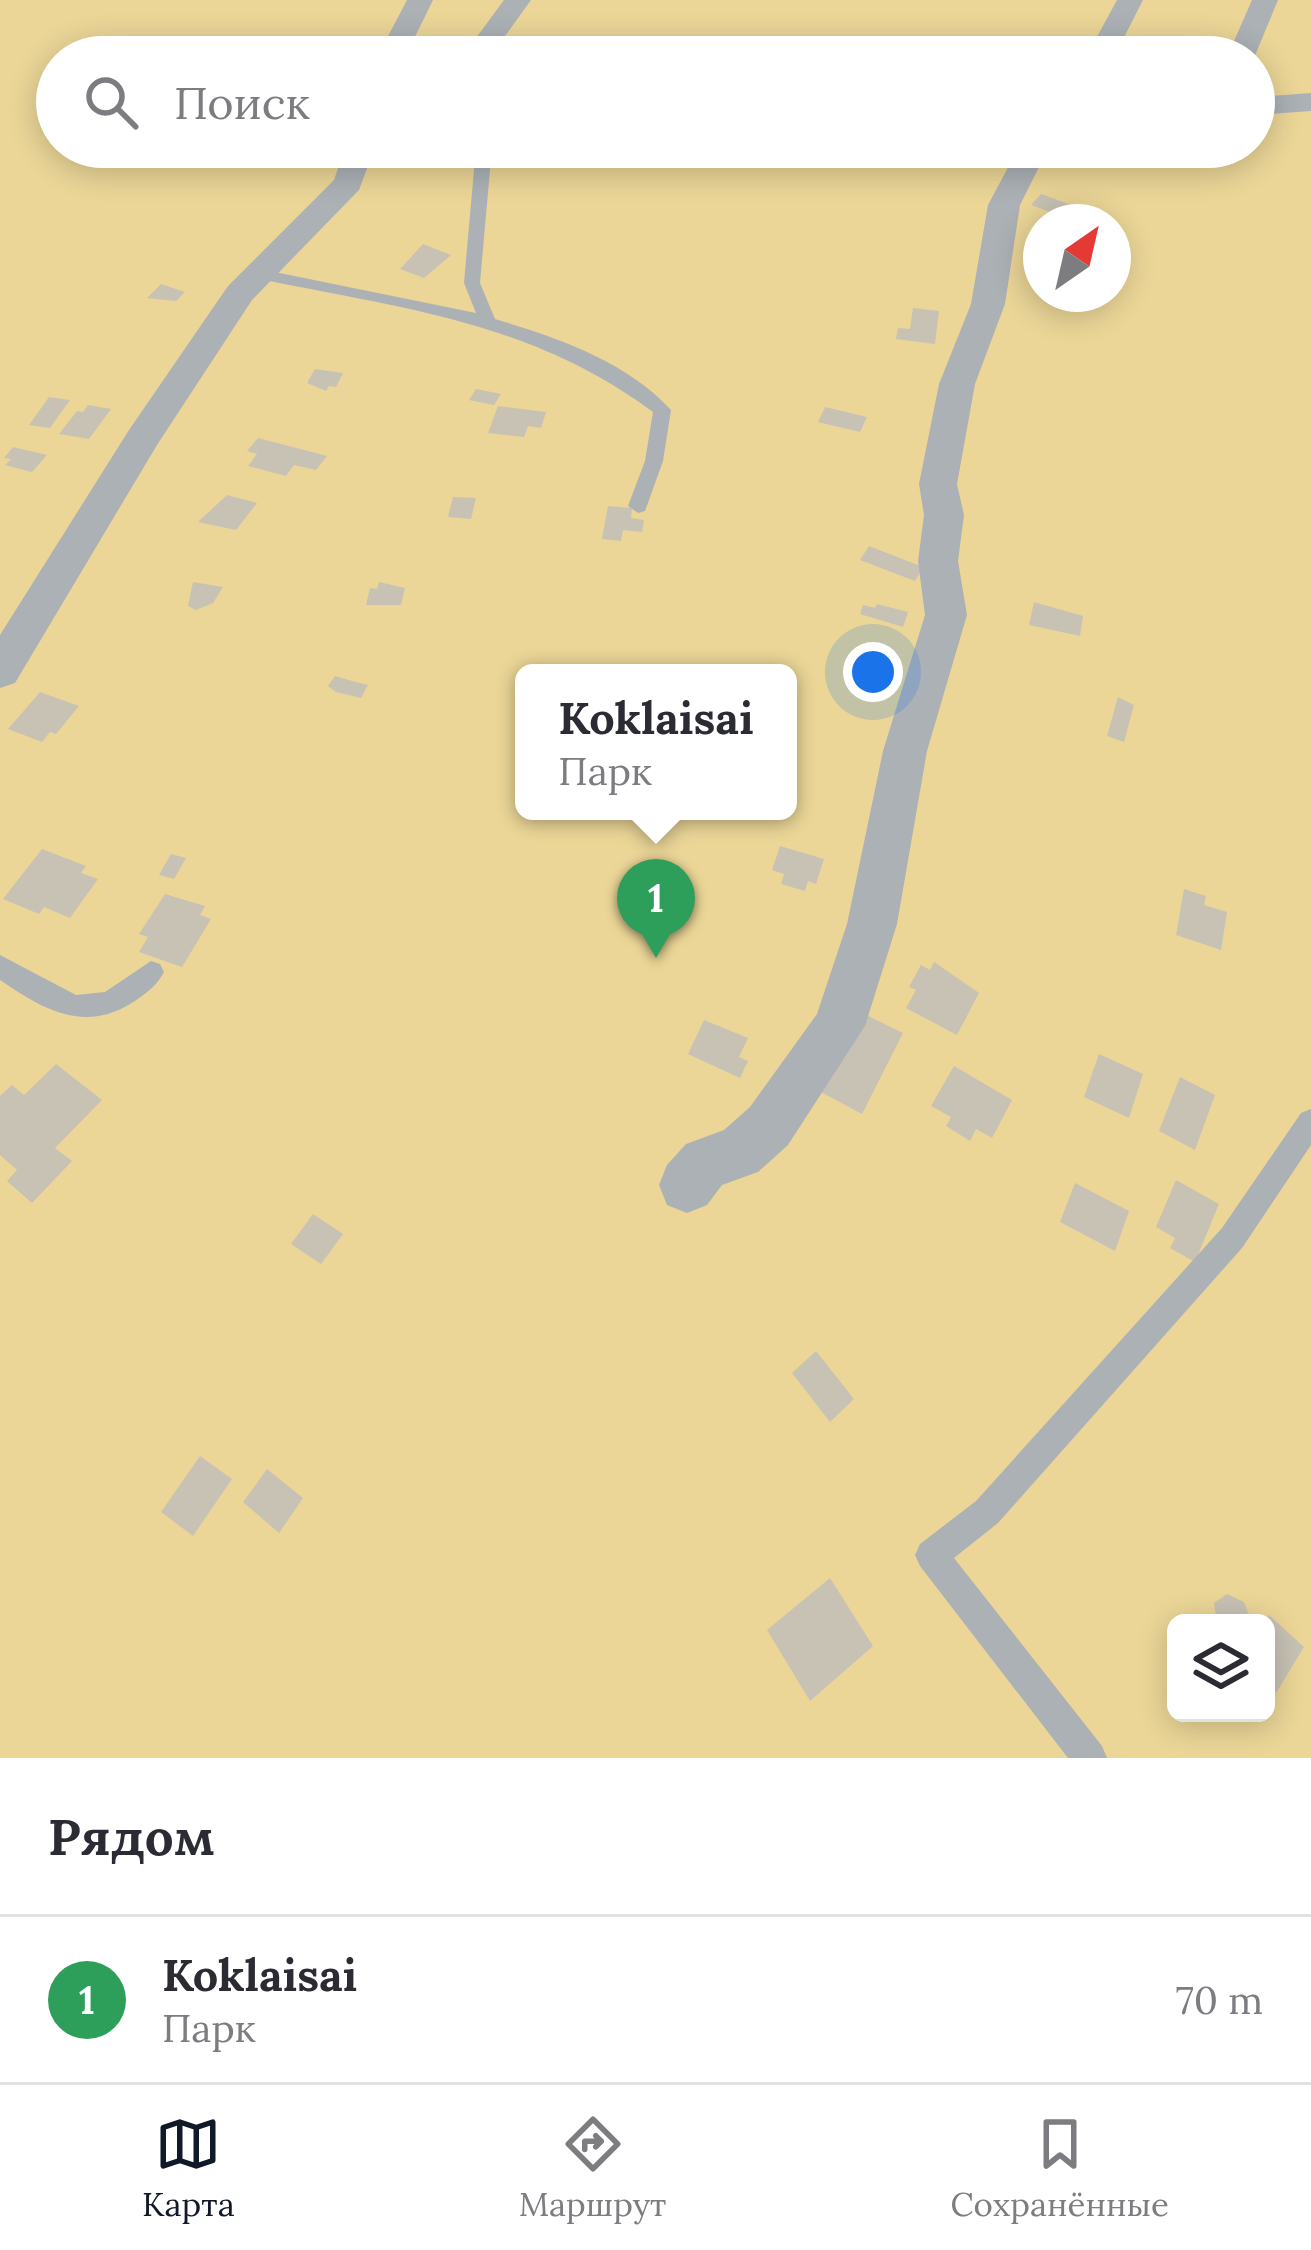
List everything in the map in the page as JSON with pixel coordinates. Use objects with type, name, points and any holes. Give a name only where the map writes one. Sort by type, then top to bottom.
[{"type":"street","points":[[402,36],[420,0]]},
{"type":"street","points":[[491,36],[518,0]]},
{"type":"street","points":[[1111,36],[1130,0]]},
{"type":"street","points":[[1249,36],[1265,0]]},
{"type":"street","points":[[1275,105],[1311,102]]},
{"type":"street","points":[[348,183],[353,168]]},
{"type":"street","points":[[0,671],[142,439],[240,293],[365,168]]},
{"type":"street","points":[[688,1185],[704,1163],[739,1153],[769,1126],[839,1026],[872,924],[905,751],[946,615],[938,561],[944,515],[938,484],[957,385],[988,304],[1004,205],[1020,168]]},
{"type":"lane","points":[[482,168],[472,283],[487,320]]},
{"type":"lane","points":[[260,274],[487,320],[585,356],[627,380],[662,410],[654,461],[638,506]]},
{"type":"lane","points":[[0,966],[60,1006],[106,1007],[130,994],[151,972]]},
{"type":"lane","points":[[1090,1758],[931,1555],[987,1512],[1232,1238],[1311,1122]]},
{"type":"shaded area","points":[[0,0],[1311,0],[1311,1758],[0,1758]]},
{"type":"building","points":[[1041,194],[1069,204],[1032,204]]},
{"type":"building","points":[[423,244],[451,255],[424,278],[400,269]]},
{"type":"building","points":[[161,284],[185,292],[176,301],[147,298]]},
{"type":"building","points":[[913,308],[939,311],[935,344],[896,339],[898,328],[910,329]]},
{"type":"building","points":[[315,369],[343,373],[336,387],[326,391],[307,383]]},
{"type":"building","points":[[476,389],[501,394],[494,405],[469,400]]},
{"type":"building","points":[[49,397],[70,400],[50,428],[29,425]]},
{"type":"building","points":[[88,405],[111,409],[89,439],[59,434],[77,411],[83,412]]},
{"type":"building","points":[[498,406],[546,412],[541,428],[528,426],[524,437],[488,433]]},
{"type":"building","points":[[825,407],[867,417],[860,432],[818,422]]},
{"type":"building","points":[[258,438],[327,456],[316,470],[294,465],[286,476],[248,466],[257,454],[247,451]]},
{"type":"building","points":[[13,447],[47,455],[32,472],[5,465],[11,459],[4,458]]},
{"type":"building","points":[[227,495],[257,503],[236,530],[198,522]]},
{"type":"building","points":[[453,497],[476,498],[471,519],[448,517]]},
{"type":"building","points":[[608,506],[632,508],[631,518],[644,520],[642,532],[623,530],[621,541],[602,539]]},
{"type":"building","points":[[869,546],[923,567],[915,581],[860,560]]},
{"type":"building","points":[[193,582],[223,587],[213,603],[196,610],[188,606]]},
{"type":"building","points":[[379,582],[405,588],[401,605],[366,605],[370,588],[377,589]]},
{"type":"building","points":[[1034,602],[1083,616],[1080,636],[1029,625]]},
{"type":"building","points":[[877,604],[908,612],[903,627],[860,614],[863,605],[875,608]]},
{"type":"building","points":[[335,676],[368,685],[361,698],[336,692],[328,686]]},
{"type":"building","points":[[40,692],[79,706],[56,734],[50,732],[42,742],[8,729]]},
{"type":"building","points":[[1118,697],[1134,705],[1124,742],[1107,736]]},
{"type":"building","points":[[780,846],[824,859],[816,884],[808,881],[805,891],[781,884],[784,874],[772,870]]},
{"type":"building","points":[[42,849],[86,866],[81,873],[98,879],[70,918],[44,907],[39,914],[3,899]]},
{"type":"building","points":[[171,854],[186,858],[174,879],[159,875]]},
{"type":"building","points":[[1184,889],[1206,896],[1204,905],[1227,912],[1221,950],[1176,935]]},
{"type":"building","points":[[165,894],[205,906],[200,915],[211,919],[182,967],[139,952],[148,937],[139,934]]},
{"type":"building","points":[[934,962],[979,993],[957,1035],[906,1008],[916,990],[909,987],[921,965],[930,970]]},
{"type":"building","points":[[858,1011],[903,1033],[862,1114],[817,1090]]},
{"type":"building","points":[[704,1020],[748,1038],[739,1057],[748,1061],[740,1078],[688,1054]]},
{"type":"building","points":[[1099,1054],[1143,1074],[1129,1118],[1084,1097]]},
{"type":"building","points":[[56,1064],[102,1100],[55,1148],[72,1161],[32,1203],[7,1181],[17,1170],[0,1155],[0,1096],[12,1085],[24,1095]]},
{"type":"building","points":[[954,1066],[1012,1100],[992,1138],[976,1129],[970,1141],[946,1126],[951,1117],[931,1106]]},
{"type":"building","points":[[1180,1077],[1215,1095],[1195,1150],[1159,1131]]},
{"type":"building","points":[[1176,1180],[1219,1204],[1195,1262],[1170,1248],[1175,1238],[1156,1227]]},
{"type":"building","points":[[1075,1183],[1129,1211],[1115,1251],[1060,1222]]},
{"type":"building","points":[[313,1214],[343,1234],[321,1264],[291,1244]]},
{"type":"building","points":[[816,1351],[854,1399],[830,1422],[792,1373]]},
{"type":"building","points":[[200,1456],[232,1479],[193,1536],[161,1512]]},
{"type":"building","points":[[267,1469],[303,1498],[279,1533],[243,1502]]},
{"type":"building","points":[[830,1578],[873,1646],[810,1701],[767,1630]]},
{"type":"building","points":[[1227,1594],[1244,1602],[1249,1614],[1216,1614],[1214,1603]]},
{"type":"building","points":[[1275,1620],[1304,1647],[1275,1692]]},
{"type":"place","name":"Koklaisai","points":[[656,958]]}]
